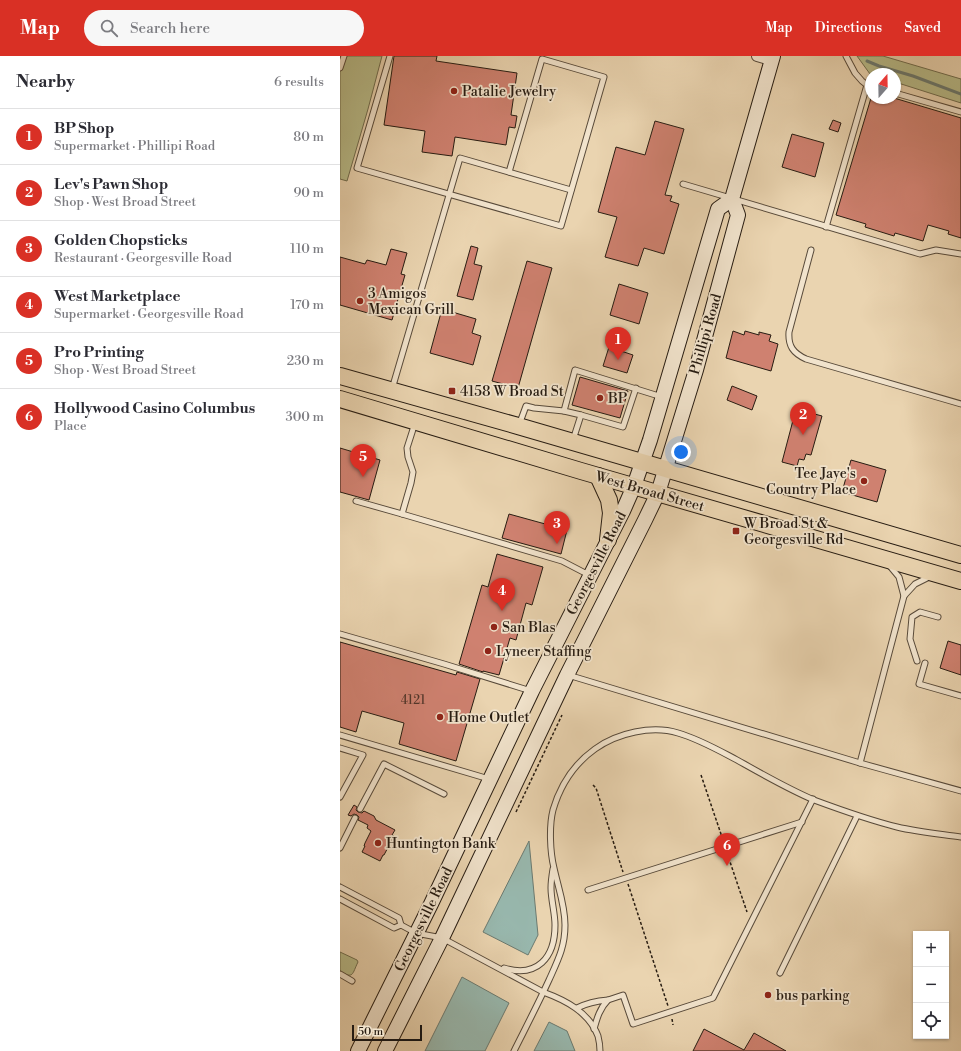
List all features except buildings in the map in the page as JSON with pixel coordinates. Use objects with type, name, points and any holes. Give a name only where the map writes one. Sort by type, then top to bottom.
[{"type":"main road","points":[[732,199],[772,58]]},
{"type":"main road","name":"Phillipi Road","points":[[642,462],[663,397],[718,209],[732,199],[738,215],[702,346],[665,469]]},
{"type":"main road","name":"West Broad Street","points":[[340,376],[518,426],[961,555]]},
{"type":"main road","points":[[340,389],[353,392],[379,394],[468,421],[495,420]]},
{"type":"main road","name":"West Broad Street","points":[[340,399],[598,476],[961,581]]},
{"type":"main road","name":"Georgesville Road","points":[[358,1051],[532,691],[623,511],[634,486],[642,462]]},
{"type":"main road","name":"Georgesville Road","points":[[385,1051],[442,938],[567,675],[642,527],[658,493],[665,469]]},
{"type":"main road","points":[[598,476],[609,500],[610,513],[608,540]]},
{"type":"street","points":[[757,56],[772,58]]},
{"type":"lane","points":[[340,68],[344,56]]},
{"type":"lane","points":[[390,56],[357,168],[561,226],[604,77],[542,59],[509,172]]},
{"type":"lane","points":[[846,56],[855,73],[865,83]]},
{"type":"lane","points":[[901,95],[961,112]]},
{"type":"lane","points":[[826,226],[865,98]]},
{"type":"lane","points":[[391,391],[460,158],[571,190]]},
{"type":"lane","points":[[683,184],[920,254],[936,250],[961,254]]},
{"type":"lane","points":[[811,250],[789,332],[788,339],[790,346],[794,351],[799,356],[806,359],[961,404]]},
{"type":"lane","points":[[564,411],[575,370],[663,397]]},
{"type":"lane","points":[[518,426],[526,406],[564,411],[624,428],[636,388]]},
{"type":"lane","points":[[572,442],[581,415]]},
{"type":"lane","points":[[402,514],[413,472],[408,457],[407,448],[415,422]]},
{"type":"lane","points":[[356,501],[562,561],[590,576]]},
{"type":"lane","points":[[884,559],[899,577],[904,596]]},
{"type":"lane","points":[[860,763],[904,596],[915,584],[936,574]]},
{"type":"lane","points":[[917,661],[910,639],[912,617],[920,612],[938,617]]},
{"type":"lane","points":[[340,634],[532,691]]},
{"type":"lane","points":[[925,663],[919,684],[961,696]]},
{"type":"lane","points":[[567,675],[860,763],[961,791]]},
{"type":"lane","points":[[514,1051],[544,992],[564,944],[565,924],[563,904],[553,866],[550,832],[553,811],[561,790],[573,769],[588,754],[608,741],[630,733],[654,730],[676,732],[694,738],[763,775],[813,799],[857,816],[897,827],[961,837]]},
{"type":"lane","points":[[340,735],[489,779]]},
{"type":"lane","points":[[340,748],[364,755],[340,797]]},
{"type":"lane","points":[[360,809],[384,764],[444,794]]},
{"type":"lane","points":[[577,1008],[595,1001],[608,1000],[623,996],[633,1024],[713,998],[813,799]]},
{"type":"lane","points":[[780,973],[857,816]]},
{"type":"lane","points":[[340,848],[355,818]]},
{"type":"lane","points":[[588,890],[802,822]]},
{"type":"lane","points":[[493,965],[508,970],[520,971],[532,969],[542,964],[547,958],[552,948],[555,926],[551,888],[553,866]]},
{"type":"lane","points":[[340,887],[399,918],[401,925],[416,933],[442,938],[577,1008],[590,1021],[598,1036],[600,1051]]},
{"type":"lane","points":[[340,899],[394,928],[401,925]]},
{"type":"lane","points":[[340,974],[352,981]]},
{"type":"lane","points":[[594,1029],[599,1013],[608,1000]]},
{"type":"path","points":[[701,775],[723,840]]},
{"type":"path","points":[[593,785],[596,788],[624,874]]},
{"type":"path","points":[[726,848],[749,916]]},
{"type":"path","points":[[627,882],[668,1006]]},
{"type":"path","points":[[670,1015],[673,1025]]},
{"type":"green space","points":[[340,56],[382,56],[347,181],[340,179]]},
{"type":"green space","points":[[857,56],[883,56],[961,79],[961,103],[901,84],[901,68],[866,68]]},
{"type":"green space","points":[[340,952],[357,960],[358,962],[350,975],[340,972]]},
{"type":"water","points":[[529,841],[538,935],[528,955],[483,932]]},
{"type":"water","points":[[462,977],[509,1003],[485,1051],[425,1051]]},
{"type":"water","points":[[549,1022],[567,1031],[575,1051],[534,1051]]},
{"type":"waterway","points":[[867,61],[961,94]]},
{"type":"place","name":"Patalie Jewelry","points":[[454,91]]},
{"type":"place","name":"3 Amigos Mexican Grill","points":[[360,301]]},
{"type":"place","name":"BP Shop","points":[[618,360]]},
{"type":"place","name":"4158 W Broad St","points":[[452,391]]},
{"type":"place","name":"BP","points":[[600,398]]},
{"type":"place","name":"Lev's Pawn Shop","points":[[803,435]]},
{"type":"place","name":"Pro Printing","points":[[363,477]]},
{"type":"place","name":"Tee Jaye's Country Place","points":[[864,481]]},
{"type":"place","name":"W Broad St & Georgesville Rd","points":[[736,531]]},
{"type":"place","name":"Golden Chopsticks","points":[[557,544]]},
{"type":"place","name":"West Marketplace","points":[[502,611]]},
{"type":"place","name":"San Blas","points":[[494,627]]},
{"type":"place","name":"Lyneer Staffing","points":[[488,651]]},
{"type":"place","name":"Home Outlet","points":[[440,717]]},
{"type":"place","name":"Huntington Bank","points":[[378,843]]},
{"type":"place","name":"Hollywood Casino Columbus","points":[[727,866]]},
{"type":"place","name":"bus parking","points":[[768,995]]}]
